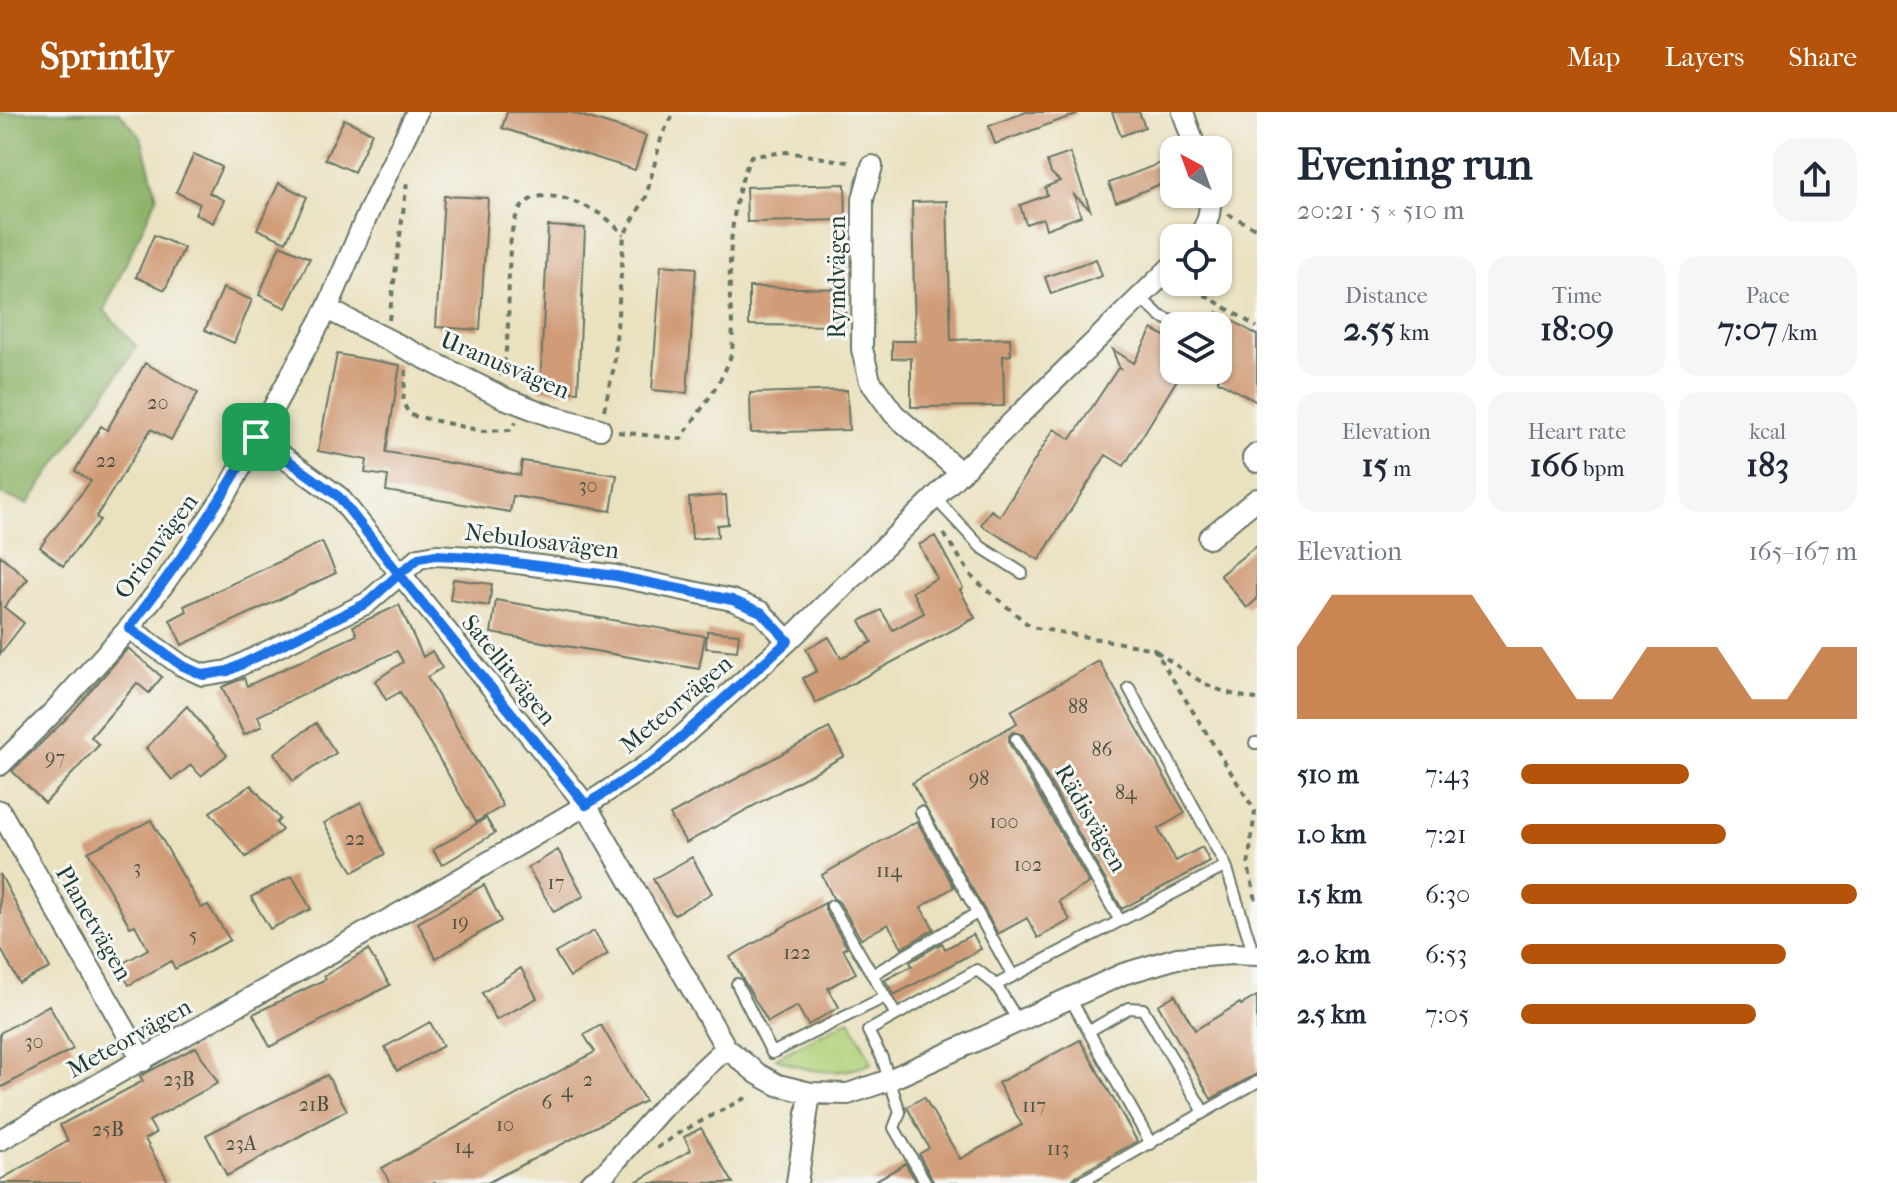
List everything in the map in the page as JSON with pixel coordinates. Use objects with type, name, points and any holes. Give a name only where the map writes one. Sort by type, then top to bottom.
[{"type":"street","name":"Orionvägen","points":[[0,765],[129,628],[220,502],[327,309],[369,211],[417,112]]},
{"type":"street","points":[[1183,112],[1191,136]]},
{"type":"street","name":"Rymdvägen","points":[[872,166],[863,199],[862,349],[870,381],[894,414],[961,473]]},
{"type":"street","name":"Meteorvägen","points":[[0,1140],[586,805],[658,758],[788,641],[1160,278]]},
{"type":"street","name":"Uranusvägen","points":[[327,309],[496,394],[527,407],[600,429]]},
{"type":"street","name":"Satellitvägen","points":[[256,437],[339,497],[586,805],[726,1048]]},
{"type":"street","points":[[1257,454],[1253,458],[1257,462]]},
{"type":"street","points":[[1209,538],[1257,499]]},
{"type":"street","name":"Nebulosavägen","points":[[129,628],[181,665],[203,675],[228,671],[367,603],[419,558],[436,555],[616,576],[732,600],[761,612],[788,641]]},
{"type":"street","name":"Planetvägen","points":[[0,811],[143,1061]]},
{"type":"street","points":[[590,1183],[605,1173],[662,1108],[726,1048],[758,1074],[778,1085],[810,1093],[848,1094],[889,1080],[1123,974],[1177,958],[1256,955]]},
{"type":"street","points":[[797,1183],[810,1093]]},
{"type":"lane","points":[[1140,297],[1160,316]]},
{"type":"lane","points":[[934,497],[981,547],[1022,573]]},
{"type":"lane","points":[[1129,688],[1226,866],[1256,955]]},
{"type":"lane","name":"Rädisvägen","points":[[1016,739],[1120,921]]},
{"type":"lane","points":[[921,812],[1013,976]]},
{"type":"lane","points":[[996,985],[1226,866]]},
{"type":"lane","points":[[832,906],[896,1015]]},
{"type":"lane","points":[[872,975],[977,913]]},
{"type":"lane","points":[[926,1183],[894,1128],[900,1112],[882,1058],[868,1031],[977,970],[996,985],[1018,1021]]},
{"type":"lane","points":[[737,984],[772,1053],[885,997]]},
{"type":"lane","points":[[1070,998],[1151,1144]]},
{"type":"lane","points":[[1089,1031],[1129,1008],[1143,1009],[1204,1112]]},
{"type":"lane","points":[[1088,1181],[1257,1082]]},
{"type":"path","points":[[675,112],[662,135],[646,197],[624,235],[614,367],[600,429],[681,439],[724,369],[731,353],[730,261],[740,180],[751,156],[787,152],[872,166]]},
{"type":"path","points":[[387,338],[408,180]]},
{"type":"path","points":[[496,394],[504,364],[509,259],[514,222],[519,210],[529,200],[540,196],[557,197],[602,214],[624,235]]},
{"type":"path","points":[[1222,208],[1257,229]]},
{"type":"path","points":[[1207,296],[1257,327]]},
{"type":"path","points":[[411,352],[404,376],[403,403],[410,415],[482,431],[510,430],[527,407]]},
{"type":"path","points":[[1154,649],[1199,682],[1229,696],[1257,699]]},
{"type":"path","points":[[649,1154],[679,1133],[745,1098],[758,1074]]},
{"type":"green space","points":[[0,112],[119,112],[141,137],[157,197],[104,310],[137,347],[28,504],[0,494]]},
{"type":"green space","points":[[850,1019],[872,1063],[836,1072],[812,1070],[776,1058]]},
{"type":"building","points":[[507,112],[570,112],[646,136],[635,170],[502,128]]},
{"type":"building","points":[[1026,112],[1077,114],[995,144],[989,126]]},
{"type":"building","points":[[1112,112],[1139,112],[1145,127],[1121,136]]},
{"type":"building","points":[[344,119],[372,133],[354,172],[325,159]]},
{"type":"building","points":[[1070,153],[1090,209],[1074,195],[1081,216],[1046,229],[1043,218],[1026,224],[1020,205],[1047,195],[1045,187],[1060,181],[1051,173],[1047,161]]},
{"type":"building","points":[[194,154],[222,167],[209,193],[224,200],[213,223],[195,214],[200,204],[176,192]]},
{"type":"building","points":[[1160,163],[1160,184],[1116,202],[1109,183]]},
{"type":"building","points":[[279,183],[307,197],[286,242],[257,229]]},
{"type":"building","points":[[845,184],[846,220],[747,222],[746,187]]},
{"type":"building","points":[[444,196],[488,198],[480,330],[436,327]]},
{"type":"building","points":[[947,201],[951,340],[1010,338],[1011,355],[1003,356],[1004,406],[911,407],[911,358],[892,359],[892,341],[915,341],[912,202]]},
{"type":"building","points":[[548,226],[585,228],[578,392],[540,390]]},
{"type":"building","points":[[154,235],[184,248],[165,290],[136,277]]},
{"type":"building","points":[[280,245],[310,258],[286,308],[259,295]]},
{"type":"building","points":[[1096,259],[1102,276],[1051,294],[1045,277]]},
{"type":"building","points":[[661,265],[696,268],[687,393],[652,390]]},
{"type":"building","points":[[749,287],[846,289],[845,326],[749,325]]},
{"type":"building","points":[[223,288],[252,300],[234,343],[205,330]]},
{"type":"building","points":[[1232,320],[1257,335],[1257,402],[1224,384],[1232,384]]},
{"type":"building","points":[[1152,329],[1160,333],[1160,384],[1174,384],[1124,466],[1106,455],[1039,560],[981,525],[991,510],[1000,516],[1054,429],[1071,439],[1120,369],[1112,349],[1134,363]]},
{"type":"building","points":[[337,354],[400,365],[386,452],[520,475],[522,461],[617,475],[611,511],[513,496],[510,512],[386,491],[388,476],[365,473],[367,460],[318,451]]},
{"type":"building","points":[[145,363],[198,393],[171,440],[151,429],[96,517],[100,520],[63,566],[40,547],[91,481],[75,471],[101,426],[107,430]]},
{"type":"building","points":[[847,390],[849,430],[751,433],[750,393]]},
{"type":"building","points":[[726,495],[728,524],[717,525],[718,537],[692,539],[689,498]]},
{"type":"building","points":[[935,536],[975,618],[816,703],[803,678],[817,671],[806,649],[829,637],[841,658],[872,642],[860,621],[881,610],[893,630],[924,613],[912,592],[937,578],[919,545]]},
{"type":"building","points":[[322,542],[336,573],[182,645],[170,620],[187,611],[184,606]]},
{"type":"building","points":[[1257,545],[1257,599],[1247,608],[1220,575]]},
{"type":"building","points":[[0,555],[28,579],[4,607],[24,623],[0,654]]},
{"type":"building","points":[[453,579],[492,584],[489,606],[450,600]]},
{"type":"building","points":[[496,600],[705,636],[699,669],[491,633]]},
{"type":"building","points":[[399,605],[423,657],[432,651],[442,668],[427,677],[503,806],[476,822],[400,692],[386,700],[375,681],[403,662],[397,651],[258,716],[262,726],[244,735],[222,687],[244,678],[247,686],[357,635],[353,626]]},
{"type":"building","points":[[707,631],[739,634],[737,651],[706,648]]},
{"type":"building","points":[[128,648],[162,677],[149,693],[137,683],[91,737],[99,745],[45,803],[12,771],[68,717]]},
{"type":"building","points":[[1099,661],[1185,813],[1158,829],[1176,861],[1202,847],[1210,862],[1122,909],[1023,735],[1013,732],[1009,743],[1089,883],[1059,901],[1070,920],[1038,938],[1027,918],[998,934],[912,783],[1017,723],[1011,711]]},
{"type":"building","points":[[187,706],[227,755],[201,776],[191,765],[172,780],[146,748]]},
{"type":"building","points":[[316,723],[336,753],[293,781],[274,753]]},
{"type":"building","points":[[829,728],[844,756],[686,843],[670,815]]},
{"type":"building","points":[[251,785],[280,819],[276,823],[282,830],[246,857],[210,812]]},
{"type":"building","points":[[361,802],[385,854],[353,872],[324,823]]},
{"type":"building","points":[[486,818],[495,833],[442,865],[433,850]]},
{"type":"building","points":[[151,820],[201,908],[208,905],[230,940],[175,969],[171,961],[129,985],[118,966],[148,949],[135,925],[130,927],[88,852]]},
{"type":"building","points":[[917,821],[954,887],[921,907],[934,929],[902,948],[888,924],[861,939],[839,902],[833,898],[822,875]]},
{"type":"building","points":[[558,850],[584,896],[554,912],[528,868]]},
{"type":"building","points":[[692,857],[712,893],[674,915],[653,879]]},
{"type":"building","points":[[0,874],[50,968],[19,983],[0,947]]},
{"type":"building","points":[[292,876],[311,909],[270,929],[251,897]]},
{"type":"building","points":[[484,885],[501,921],[436,958],[418,923]]},
{"type":"building","points":[[825,903],[825,910],[847,947],[843,949],[856,973],[828,988],[839,1007],[808,1025],[797,1006],[768,1022],[730,957]]},
{"type":"building","points":[[594,931],[608,954],[570,977],[555,953]]},
{"type":"building","points":[[973,934],[981,949],[894,995],[885,980],[912,966],[910,962],[942,943],[945,949]]},
{"type":"building","points":[[368,950],[390,985],[270,1047],[253,1014],[326,979],[324,976]]},
{"type":"building","points":[[521,968],[537,998],[496,1020],[482,993]]},
{"type":"building","points":[[1175,995],[1195,1030],[1257,996],[1257,1074],[1211,1099],[1158,1005]]},
{"type":"building","points":[[49,1005],[73,1049],[0,1088],[0,1033]]},
{"type":"building","points":[[430,1022],[443,1046],[397,1071],[385,1047]]},
{"type":"building","points":[[601,1025],[645,1101],[487,1183],[390,1183],[382,1168],[595,1052],[584,1035]]},
{"type":"building","points":[[1080,1040],[1137,1141],[1069,1183],[934,1183],[919,1154],[929,1148],[907,1107],[924,1097],[960,1159],[1022,1125],[998,1083]]},
{"type":"building","points":[[196,1047],[218,1083],[149,1121],[156,1133],[145,1139],[169,1183],[0,1183],[0,1180],[68,1141],[60,1125],[143,1081],[140,1076]]},
{"type":"building","points":[[327,1075],[347,1110],[227,1176],[206,1135]]},
{"type":"building","points":[[701,1128],[733,1183],[634,1183],[691,1150],[684,1137]]},
{"type":"building","points":[[905,1163],[917,1183],[871,1183],[900,1167]]},
{"type":"route","points":[[256,437],[229,489],[163,585],[129,628],[181,665],[203,675],[228,671],[367,603],[399,574],[586,805],[658,758],[788,641],[761,612],[732,600],[616,576],[436,555],[419,558],[399,574],[339,497],[256,437]]}]
